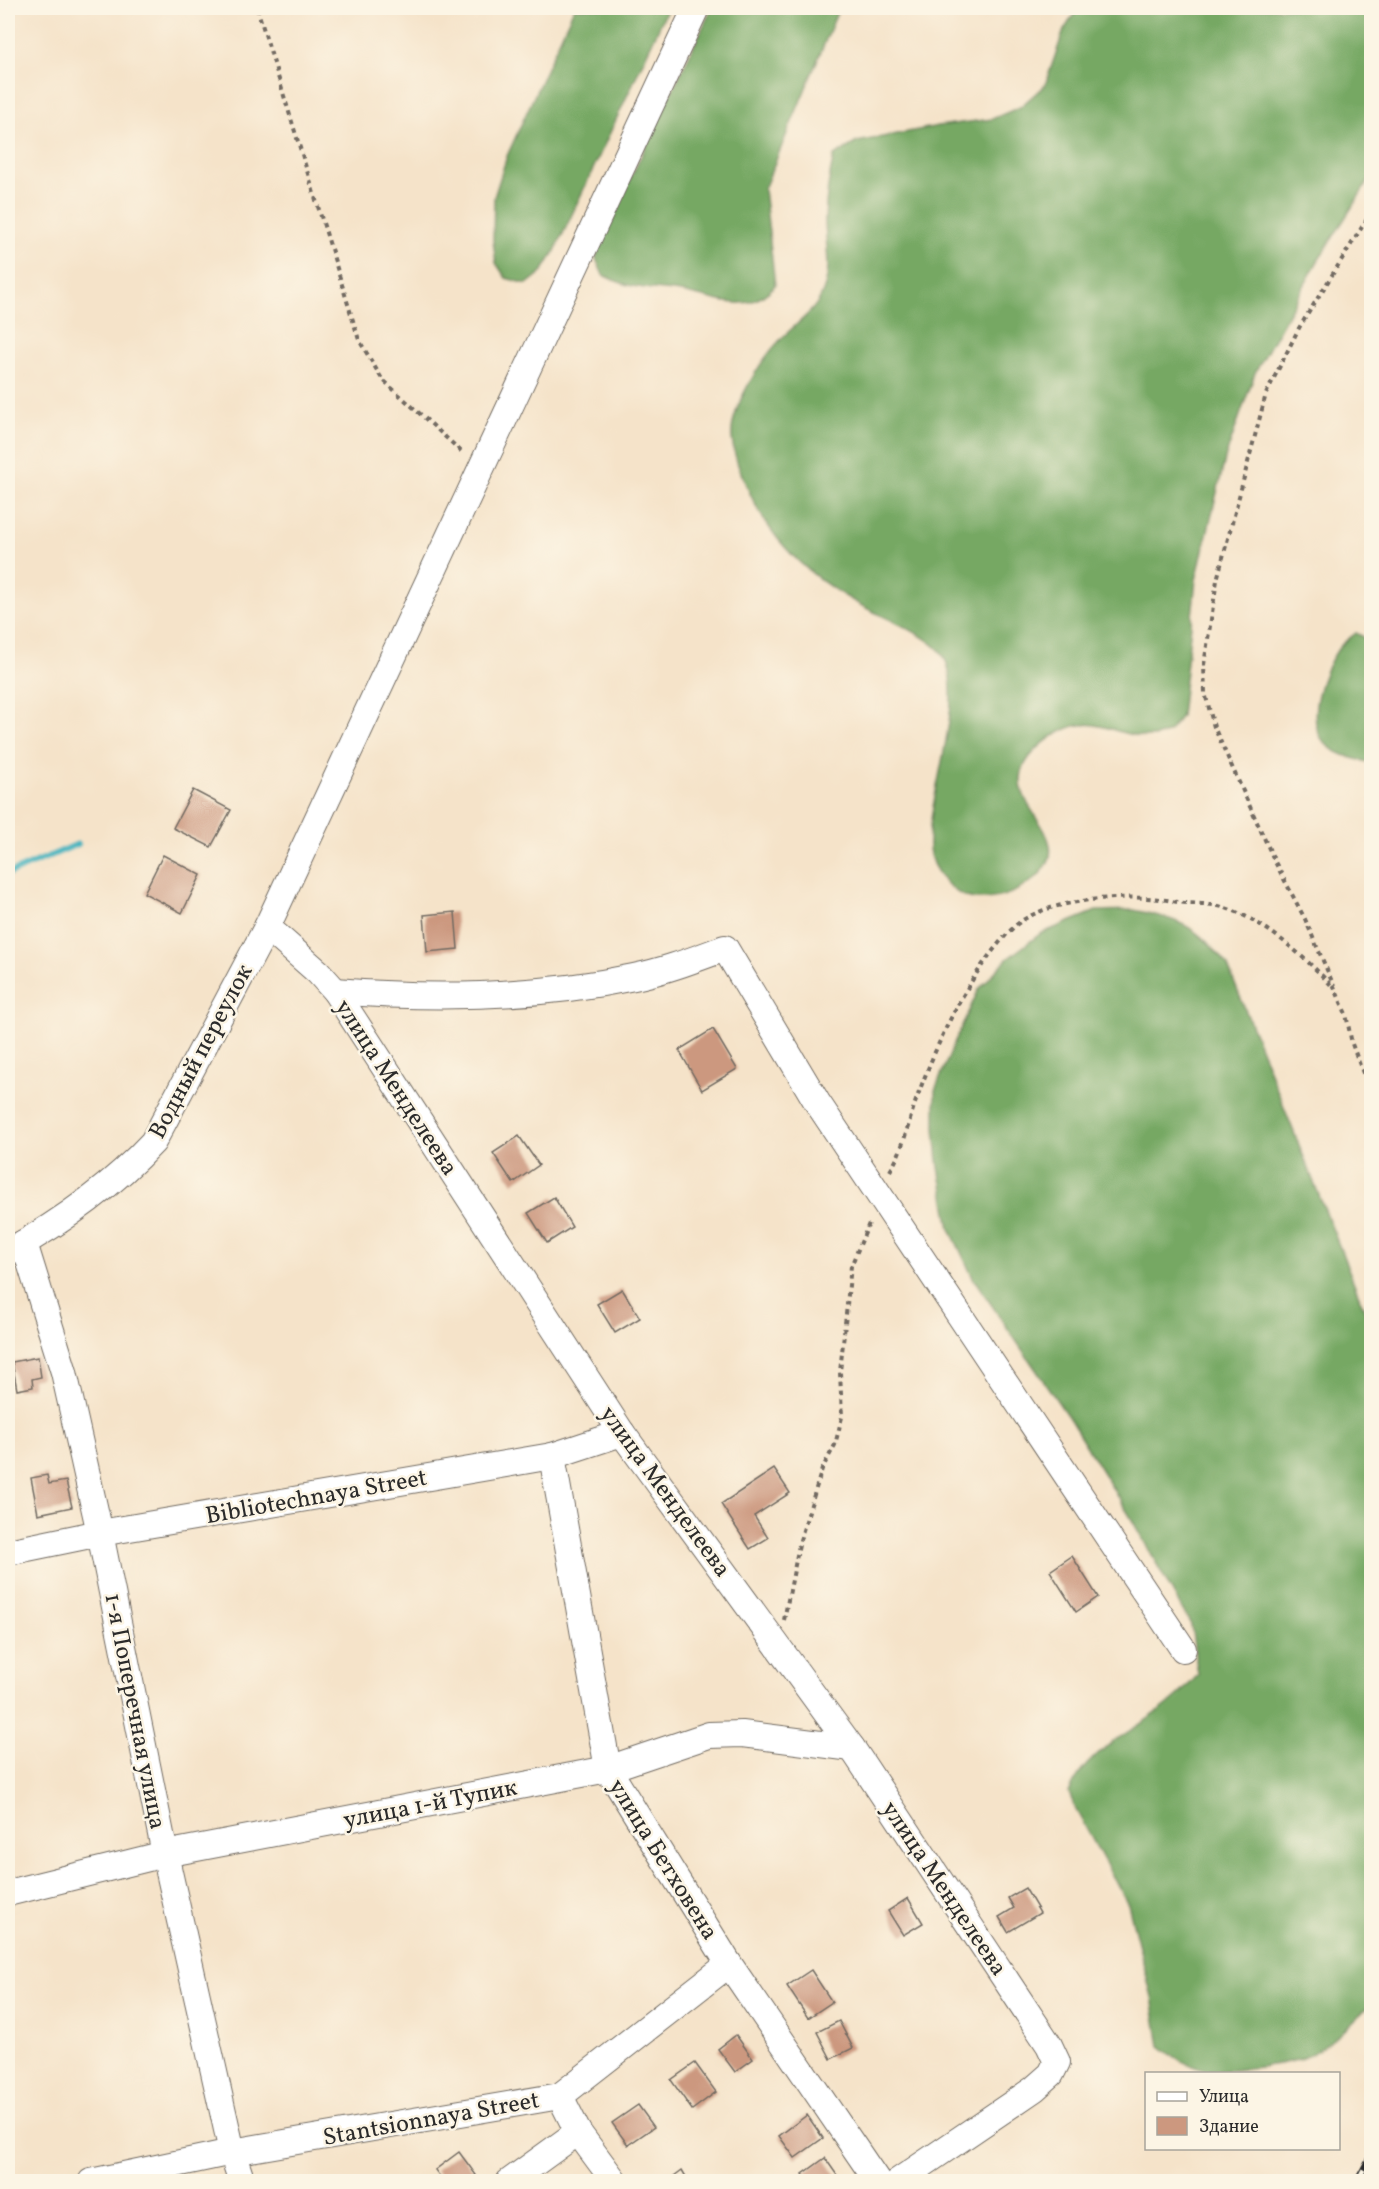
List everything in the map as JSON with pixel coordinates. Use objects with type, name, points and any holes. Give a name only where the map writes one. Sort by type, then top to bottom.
[{"type":"street","name":"Водный переулок","points":[[16,1248],[82,1205],[134,1163],[153,1142],[267,927],[696,8]]},
{"type":"street","name":"улица Менделеева","points":[[267,927],[318,972],[335,991],[622,1433],[852,1748],[1049,2044],[1058,2062],[1051,2074],[1034,2089],[897,2181]]},
{"type":"street","points":[[335,991],[405,997],[474,997],[580,986],[634,977],[725,948],[817,1102],[1183,1649]]},
{"type":"street","name":"1-я Поперечная улица","points":[[16,1248],[64,1372],[100,1533],[165,1854],[232,2152],[242,2181]]},
{"type":"street","name":"Bibliotechnaya Street","points":[[8,1552],[100,1533],[552,1456],[622,1433]]},
{"type":"street","name":"улица Бетховена","points":[[552,1456],[608,1769],[729,1964],[878,2181]]},
{"type":"street","name":"улица 1-й Тупик","points":[[8,1893],[165,1854],[608,1769],[708,1735],[725,1733],[852,1748]]},
{"type":"street","name":"Stantsionnaya Street","points":[[91,2181],[232,2152],[560,2096],[729,1964]]},
{"type":"street","points":[[560,2096],[578,2132],[615,2181]]},
{"type":"street","points":[[509,2181],[578,2132]]},
{"type":"path","points":[[256,8],[359,340],[382,379],[480,469]]},
{"type":"path","points":[[1371,211],[1299,328],[1266,394],[1217,580],[1204,666],[1205,693],[1214,727],[1261,832],[1305,919],[1346,1014],[1352,1044],[1371,1098]]},
{"type":"path","points":[[778,1647],[800,1540],[822,1469],[835,1445],[842,1417],[840,1372],[851,1266],[864,1230],[901,1154],[917,1097],[938,1045],[975,978],[1016,925],[1040,909],[1112,897],[1149,896],[1178,903],[1223,907],[1247,917],[1316,968],[1334,988]]},
{"type":"green space","points":[[574,8],[668,8],[555,251],[542,272],[527,284],[506,278],[496,263],[493,241],[494,197],[507,156]]},
{"type":"green space","points":[[712,8],[839,8],[764,189],[775,285],[765,295],[754,301],[742,303],[730,303],[680,292],[624,284],[603,275],[596,259],[600,242]]},
{"type":"green space","points":[[1078,8],[1371,8],[1371,177],[1318,261],[1255,373],[1226,455],[1196,580],[1181,716],[1169,732],[1156,736],[1127,734],[1106,727],[1084,724],[1060,732],[1041,745],[1025,764],[1021,778],[1023,792],[1049,843],[1050,855],[1044,869],[1023,887],[998,897],[976,899],[960,894],[952,888],[939,873],[930,856],[930,827],[945,748],[951,696],[949,674],[943,655],[922,636],[853,601],[815,576],[783,545],[757,508],[744,481],[734,452],[732,427],[741,400],[764,359],[812,309],[824,288],[828,268],[825,210],[834,156],[857,142],[938,126],[992,119],[1020,107],[1045,85],[1064,30]]},
{"type":"green space","points":[[1356,633],[1371,641],[1371,763],[1334,750],[1324,742],[1318,732],[1316,720],[1318,695],[1332,658],[1340,647]]},
{"type":"green space","points":[[1134,910],[1187,926],[1206,941],[1227,964],[1371,1326],[1371,2004],[1331,2041],[1303,2058],[1238,2070],[1204,2070],[1180,2061],[1160,2046],[1152,1997],[1128,1904],[1069,1793],[1078,1776],[1102,1751],[1161,1710],[1198,1675],[1191,1625],[1128,1513],[1069,1418],[973,1278],[950,1229],[938,1162],[935,1090],[979,989],[1007,959],[1040,934],[1096,911]]},
{"type":"building","points":[[193,790],[231,810],[211,847],[173,828]]},
{"type":"building","points":[[163,855],[201,875],[182,913],[144,893]]},
{"type":"building","points":[[455,912],[458,949],[427,952],[424,915]]},
{"type":"building","points":[[713,1029],[737,1069],[702,1090],[679,1050]]},
{"type":"building","points":[[519,1136],[539,1165],[513,1183],[493,1153]]},
{"type":"building","points":[[554,1197],[572,1227],[547,1243],[528,1213]]},
{"type":"building","points":[[622,1289],[640,1318],[615,1333],[597,1304]]},
{"type":"building","points":[[38,1357],[41,1377],[32,1379],[33,1387],[17,1390],[12,1362]]},
{"type":"building","points":[[774,1469],[790,1493],[754,1516],[768,1538],[750,1549],[721,1504]]},
{"type":"building","points":[[47,1475],[49,1484],[66,1481],[72,1507],[38,1514],[31,1478]]},
{"type":"building","points":[[1072,1556],[1098,1597],[1076,1612],[1050,1571]]},
{"type":"building","points":[[1025,1888],[1040,1913],[1008,1932],[999,1917],[1014,1908],[1008,1898]]},
{"type":"building","points":[[908,1898],[923,1923],[903,1935],[888,1911]]},
{"type":"building","points":[[811,1970],[832,2002],[808,2018],[787,1986]]},
{"type":"building","points":[[839,2021],[853,2048],[831,2059],[817,2032]]},
{"type":"building","points":[[736,2035],[753,2059],[735,2072],[718,2049]]},
{"type":"building","points":[[695,2063],[716,2092],[692,2110],[671,2080]]},
{"type":"building","points":[[638,2105],[654,2127],[628,2145],[612,2123]]},
{"type":"building","points":[[807,2115],[823,2138],[795,2158],[779,2136]]},
{"type":"building","points":[[459,2152],[476,2175],[467,2182],[444,2182],[435,2170]]},
{"type":"building","points":[[825,2158],[839,2178],[833,2182],[808,2182],[803,2174]]},
{"type":"building","points":[[682,2170],[689,2182],[666,2182]]},
{"type":"waterway","points":[[8,874],[78,844]]},
{"type":"railway","points":[[1357,2182],[1372,2154]]}]
